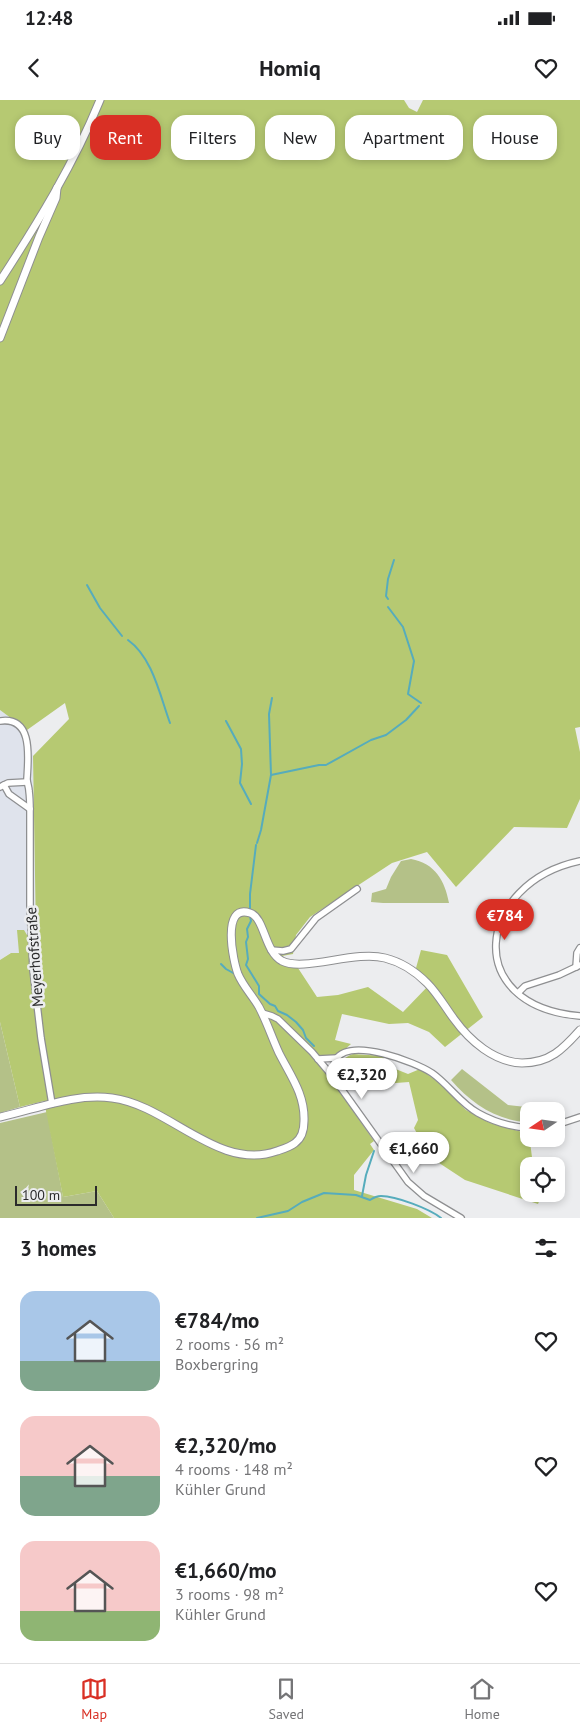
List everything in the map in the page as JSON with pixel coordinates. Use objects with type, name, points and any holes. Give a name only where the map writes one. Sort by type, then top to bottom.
[{"type":"street","points":[[0,282],[57,187],[80,144],[100,100]]},
{"type":"street","points":[[0,338],[56,198],[57,187]]},
{"type":"street","name":"Meyerhofstraße","points":[[0,721],[7,720],[15,723],[22,729],[28,749],[27,782],[30,809],[33,964],[40,1029],[52,1104]]},
{"type":"street","points":[[27,782],[2,786],[8,794],[30,809]]},
{"type":"street","points":[[580,861],[561,867],[532,883],[512,902],[501,918],[495,940],[497,963],[504,977],[518,993],[546,1008],[580,1016]]},
{"type":"street","points":[[271,950],[286,951],[292,948],[316,918],[357,889]]},
{"type":"street","points":[[0,1117],[74,1099],[93,1097],[113,1098],[150,1109],[211,1144],[245,1156],[264,1155],[290,1146],[298,1141],[303,1131],[302,1099],[262,1013],[242,982],[236,968],[232,923],[236,916],[245,912],[255,916],[271,950],[280,960],[293,964],[302,964],[363,956],[385,958],[398,962],[426,981],[455,1020],[476,1043],[507,1061],[529,1063],[550,1057],[561,1051],[580,1030]]},
{"type":"street","points":[[518,993],[525,986],[559,975],[578,966],[580,948]]},
{"type":"street","points":[[262,1013],[278,1019],[318,1059],[408,1182],[424,1196],[461,1218]]},
{"type":"street","points":[[333,1077],[333,1067],[337,1058],[347,1051],[359,1050],[385,1054],[405,1060],[433,1074],[466,1106],[477,1113],[507,1125],[520,1127]]},
{"type":"street","points":[[318,1059],[337,1058]]},
{"type":"street","points":[[565,1122],[580,1117]]},
{"type":"shaded area","points":[[0,710],[27,730],[33,756],[36,935],[27,935],[19,953],[10,953],[0,960]]},
{"type":"green space","points":[[0,100],[404,100],[409,108],[417,112],[423,100],[580,100],[580,727],[575,728],[580,752],[580,799],[567,828],[514,827],[456,887],[427,852],[392,863],[310,917],[296,935],[293,954],[282,956],[298,968],[317,997],[338,995],[368,987],[403,1012],[431,983],[416,968],[421,950],[447,955],[483,1017],[445,1047],[429,1032],[408,1023],[389,1024],[342,1014],[335,1040],[351,1044],[336,1057],[319,1058],[324,1069],[374,1141],[370,1144],[374,1150],[354,1175],[354,1190],[417,1209],[432,1218],[114,1218],[97,1191],[63,1197],[44,1101],[20,1107],[0,1022],[0,960],[11,953],[19,953],[17,930],[24,930],[27,935],[36,934],[33,756],[69,719],[65,703],[27,730],[0,710]]},
{"type":"green space","points":[[411,859],[426,864],[438,874],[445,887],[449,903],[371,902],[372,893],[386,889],[401,861]]},
{"type":"green space","points":[[0,1022],[20,1107],[0,1113]]},
{"type":"green space","points":[[353,1054],[383,1056],[388,1066],[408,1074],[420,1069],[438,1082],[466,1110],[490,1123],[520,1131],[520,1148],[531,1148],[532,1157],[520,1157],[520,1198],[465,1180],[430,1157],[414,1128],[418,1120],[409,1082],[344,1087],[336,1076],[339,1065],[346,1057]]},
{"type":"green space","points":[[462,1069],[508,1105],[520,1106],[520,1121],[496,1115],[486,1110],[476,1104],[451,1080]]},
{"type":"green space","points":[[47,1112],[63,1197],[97,1191],[114,1218],[0,1218],[0,1123]]},
{"type":"waterway","points":[[388,599],[386,596],[388,579],[394,560]]},
{"type":"waterway","points":[[87,585],[100,608],[122,636]]},
{"type":"waterway","points":[[388,607],[403,627],[414,661],[408,694],[421,703]]},
{"type":"waterway","points":[[128,640],[137,648],[150,667],[170,723]]},
{"type":"waterway","points":[[257,843],[271,775],[269,714],[272,698]]},
{"type":"waterway","points":[[271,775],[326,765],[371,740],[386,735],[406,720],[419,706]]},
{"type":"waterway","points":[[226,721],[241,749],[240,783],[251,804]]},
{"type":"waterway","points":[[250,909],[256,845]]},
{"type":"waterway","points":[[250,916],[251,921],[247,929],[248,959],[246,965],[259,986],[259,994],[275,1006],[278,1011],[296,1022],[303,1030],[306,1038],[314,1046]]},
{"type":"waterway","points":[[221,964],[235,974]]},
{"type":"waterway","points":[[362,1196],[366,1175],[374,1151]]},
{"type":"waterway","points":[[257,1218],[288,1211],[302,1202],[324,1193],[356,1195],[370,1200],[380,1196],[395,1198],[421,1207],[441,1218]]}]
